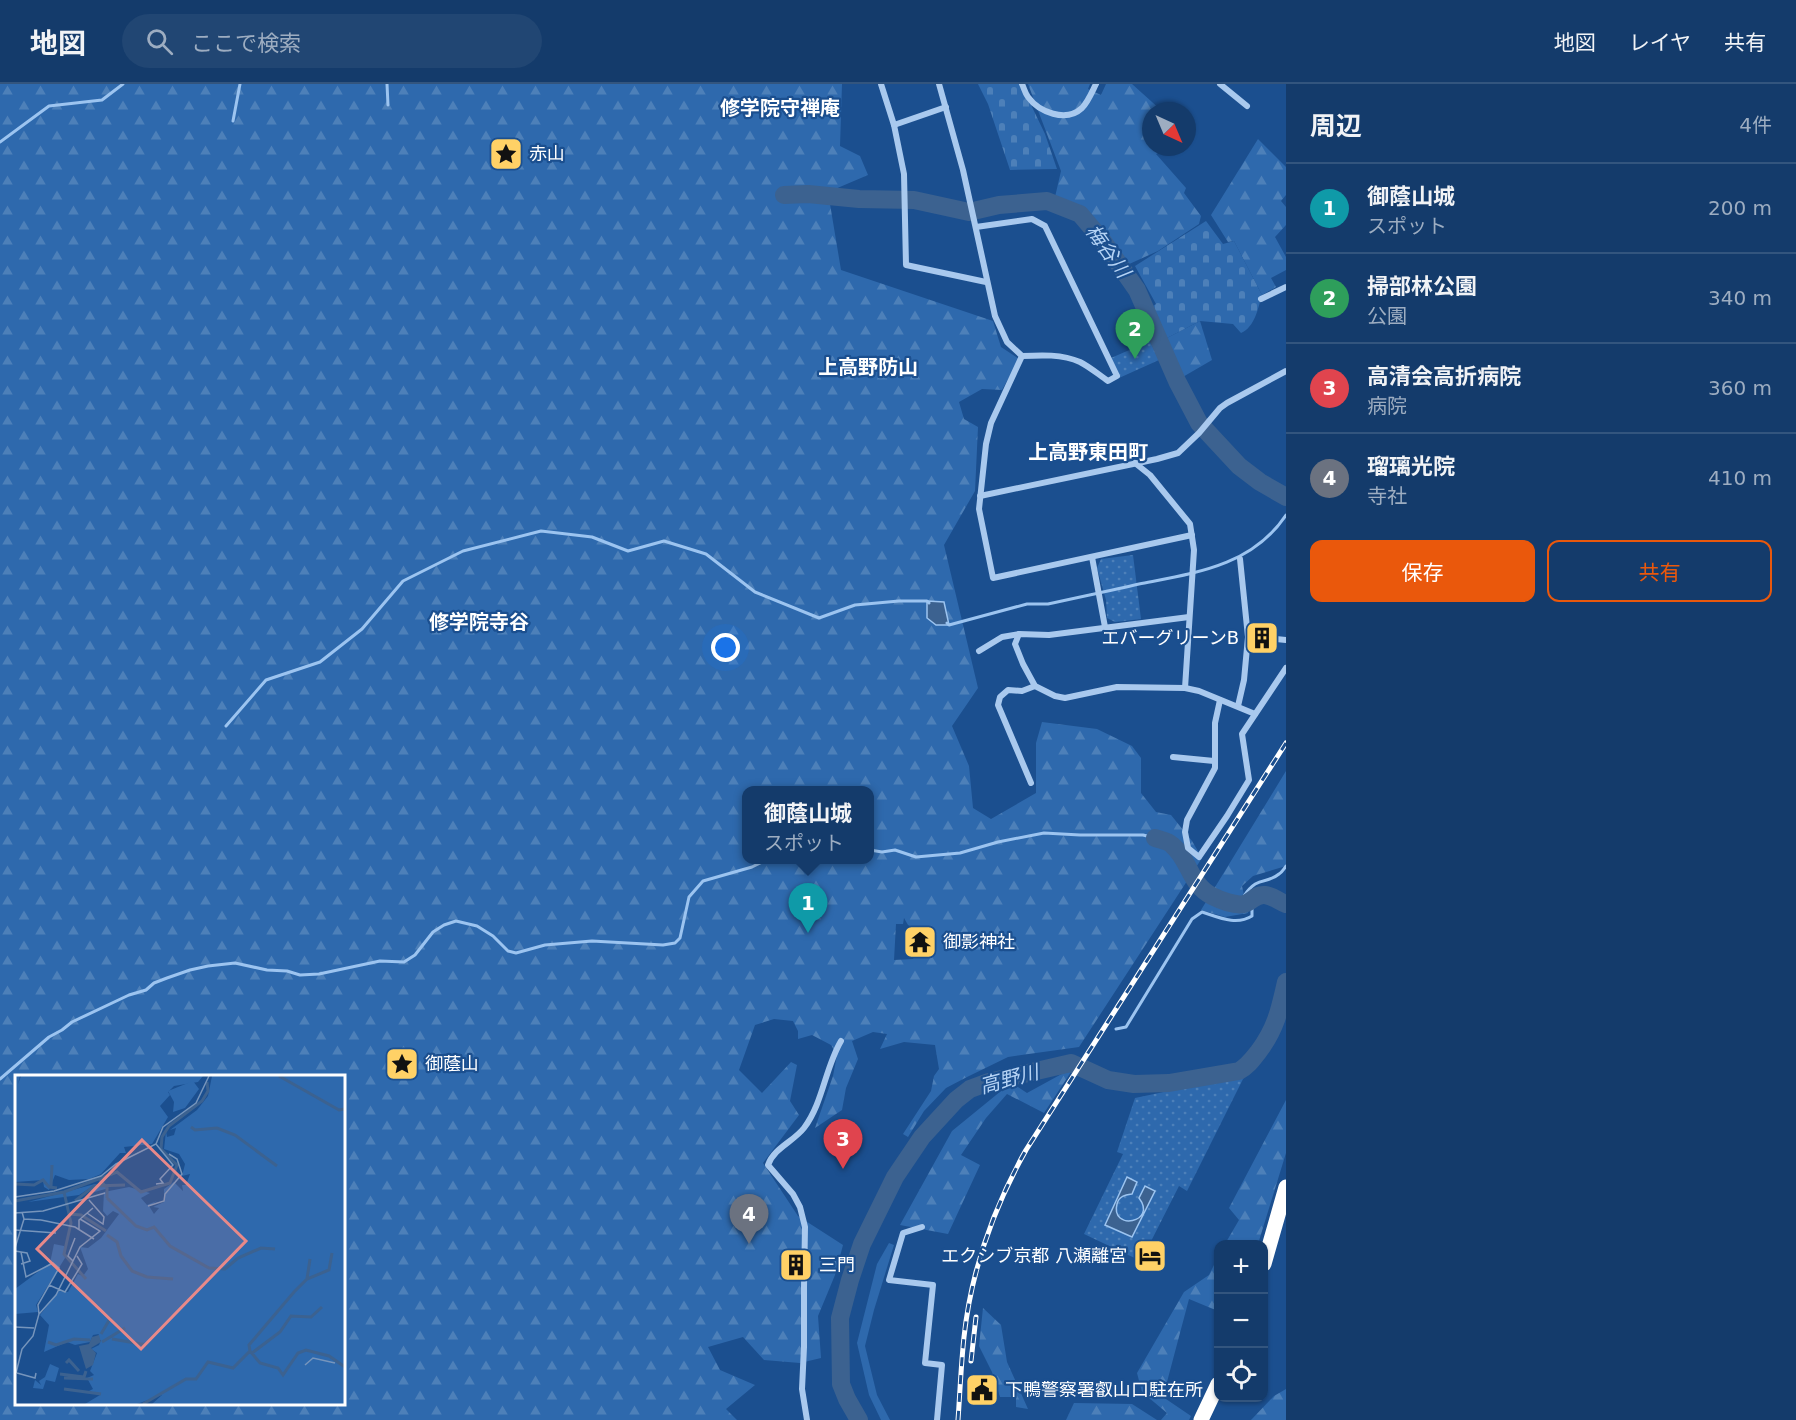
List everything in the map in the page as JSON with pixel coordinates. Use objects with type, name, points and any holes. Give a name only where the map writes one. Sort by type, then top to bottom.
[{"type":"highway","points":[[1268,1247],[1286,1187]]},
{"type":"highway","points":[[1201,1420],[1214,1392]]},
{"type":"street","points":[[881,84],[894,125],[904,174],[906,265],[986,282]]},
{"type":"street","points":[[939,84],[976,227],[986,282],[995,316],[1007,342],[1023,356],[1066,358],[1081,363],[1108,381],[1116,376],[1045,226],[1032,219],[976,227]]},
{"type":"street","points":[[1022,84],[1028,98],[1047,112],[1063,116],[1081,109],[1096,84]]},
{"type":"street","points":[[1220,84],[1247,106]]},
{"type":"street","points":[[894,125],[946,107]]},
{"type":"street","points":[[1261,299],[1286,287]]},
{"type":"street","points":[[1023,356],[991,423],[986,444],[979,509],[993,578],[1192,535]]},
{"type":"street","points":[[980,496],[1178,453],[1208,424],[1220,408],[1286,371]]},
{"type":"street","points":[[1135,463],[1150,475],[1190,524],[1194,550],[1185,688]]},
{"type":"street","points":[[1092,557],[1106,627]]},
{"type":"street","points":[[1238,706],[1244,680],[1248,637],[1240,559]]},
{"type":"street","points":[[980,651],[1002,637],[1018,634],[1049,635],[1189,616]]},
{"type":"street","points":[[1018,634],[1016,644],[1023,664],[1035,686],[1055,696],[1065,698],[1117,687],[1185,688],[1199,691],[1255,714]]},
{"type":"street","points":[[1276,639],[1286,640]]},
{"type":"street","points":[[1220,700],[1215,723],[1215,768],[1187,820],[1185,832],[1188,848],[1199,857],[1249,780],[1242,734],[1286,668]]},
{"type":"street","points":[[1031,783],[998,705],[1000,697],[1008,690],[1022,691],[1035,686]]},
{"type":"street","points":[[1173,757],[1214,761]]},
{"type":"street","points":[[807,1420],[802,1389],[805,1227],[793,1194],[768,1165],[777,1151],[803,1129],[812,1115],[841,1041]]},
{"type":"street","points":[[922,1227],[903,1233],[889,1280],[933,1285],[925,1363],[942,1365],[936,1420]]},
{"type":"green space","points":[[0,84],[842,84],[840,146],[860,156],[868,175],[828,192],[841,270],[993,321],[1001,347],[1019,359],[1002,390],[982,389],[959,402],[964,419],[978,427],[975,491],[944,545],[978,688],[952,726],[969,766],[973,808],[991,819],[1036,793],[1036,743],[1042,722],[1097,729],[1132,746],[1141,758],[1141,793],[1156,812],[1171,815],[1192,841],[1202,858],[1079,1047],[1008,1057],[946,1088],[924,1111],[908,1137],[903,1134],[931,1091],[934,1076],[939,1069],[935,1045],[904,1042],[880,1049],[887,1034],[873,1032],[852,1041],[858,1059],[846,1088],[842,1110],[815,1128],[833,1076],[837,1055],[831,1045],[812,1035],[798,1039],[798,1031],[793,1021],[774,1019],[755,1025],[739,1070],[762,1093],[791,1062],[797,1065],[790,1101],[799,1115],[763,1163],[798,1216],[843,1245],[835,1275],[818,1316],[821,1358],[800,1363],[764,1360],[743,1337],[708,1347],[720,1370],[755,1385],[726,1409],[737,1420],[0,1420]],"holes":[[[904,918],[908,925],[920,931],[922,937],[934,932],[935,951],[916,948],[913,959],[894,960],[896,924],[903,924]]]},
{"type":"green space","points":[[978,84],[1021,84],[1045,134],[1057,169],[1010,170],[988,104]]},
{"type":"green space","points":[[1028,84],[1090,84],[1088,89],[1101,95],[1106,84],[1132,84],[1152,102],[1142,102],[1142,156],[1158,156],[1186,188],[1184,193],[1201,216],[1199,224],[1158,251],[1127,265],[1084,210],[1055,197],[1061,171]]},
{"type":"green space","points":[[1258,139],[1286,167],[1286,195],[1281,201],[1286,207],[1286,225],[1275,237],[1286,257],[1286,270],[1271,278],[1276,287],[1262,295],[1234,241],[1228,242],[1211,215]]},
{"type":"green space","points":[[1206,221],[1223,244],[1234,241],[1262,295],[1257,311],[1253,322],[1241,333],[1233,324],[1200,321],[1165,339],[1150,308],[1156,304],[1135,266]]},
{"type":"green space","points":[[1200,321],[1212,360],[1181,378],[1165,339]]},
{"type":"green space","points":[[1150,341],[1159,360],[1119,378],[1111,358]]},
{"type":"green space","points":[[1133,555],[1141,619],[1115,622],[1107,618],[1106,600],[1097,568],[1101,559]]},
{"type":"green space","points":[[1286,771],[1286,866],[1253,876],[1242,886],[1248,913],[1225,917],[1201,910]]},
{"type":"green space","points":[[1069,1070],[1071,1072],[1044,1113],[1007,1094],[986,1118],[961,1155],[980,1165],[948,1234],[900,1225],[952,1131],[1001,1091],[1015,1085],[1027,1093]]},
{"type":"green space","points":[[1245,1075],[1187,1191],[1179,1186],[1141,1261],[1084,1234],[1123,1154],[1117,1152],[1135,1098]]},
{"type":"green space","points":[[1286,1100],[1286,1153],[1259,1240],[1227,1240],[1239,1220],[1229,1208]]},
{"type":"green space","points":[[889,1243],[894,1245],[865,1346],[877,1395],[890,1420],[881,1420],[869,1395],[857,1343],[877,1264]]},
{"type":"green space","points":[[1214,1265],[1214,1309],[1189,1299],[1163,1397],[1191,1416],[1189,1420],[1161,1420],[1167,1413],[1142,1392],[1137,1373],[1184,1292],[1209,1275]]},
{"type":"green space","points":[[983,1308],[1001,1325],[1007,1362],[1028,1409],[1016,1407],[1016,1397],[1000,1397],[992,1372],[979,1346]]},
{"type":"green space","points":[[1286,1389],[1286,1420],[1251,1420],[1274,1396]]},
{"type":"green space","points":[[1074,1403],[1132,1404],[1157,1420],[1066,1420]]},
{"type":"shaded area","points":[[927,601],[944,602],[949,625],[936,625],[927,618]]},
{"type":"shaded area","points":[[1127,1177],[1137,1182],[1132,1194],[1123,1196],[1117,1204],[1117,1213],[1126,1221],[1139,1218],[1143,1213],[1139,1198],[1145,1186],[1155,1191],[1132,1237],[1105,1225]]},
{"type":"waterway","points":[[0,142],[49,106],[102,100],[123,84]]},
{"type":"waterway","points":[[233,121],[240,84]]},
{"type":"waterway","points":[[387,84],[388,105]]},
{"type":"waterway","name":"梅谷川","points":[[784,195],[808,194],[859,199],[914,200],[969,212],[999,205],[1047,201],[1080,214],[1102,240],[1137,290],[1177,381],[1199,423],[1239,466],[1286,497]]},
{"type":"waterway","points":[[947,623],[949,625],[1027,604],[1048,604],[1201,571],[1257,546],[1286,515]]},
{"type":"waterway","points":[[226,726],[266,680],[320,662],[362,629],[403,581],[463,551],[541,531],[592,537],[628,551],[664,541],[706,554],[755,592],[819,618],[855,605],[899,601],[927,601],[929,603]]},
{"type":"waterway","points":[[874,851],[895,850],[916,857],[960,853],[998,842],[1044,833],[1143,835],[1155,838]]},
{"type":"waterway","points":[[1155,838],[1168,842],[1178,851],[1194,879],[1204,891],[1212,896],[1240,904],[1265,895],[1286,904]]},
{"type":"waterway","points":[[0,1079],[49,1037],[72,1022],[129,995],[146,990],[154,983],[208,966],[235,963],[300,975],[319,974],[380,961],[404,962],[415,955],[433,932],[456,921],[477,926],[493,936],[508,951],[516,953],[545,945],[592,941],[663,945],[675,943],[680,938],[689,897],[703,881],[758,864]]},
{"type":"waterway","points":[[1116,1029],[1126,1027],[1192,919],[1202,912],[1233,920],[1252,916],[1252,908],[1244,896],[1254,885],[1274,877],[1286,866]]},
{"type":"waterway","name":"高野川","points":[[859,1420],[841,1384],[840,1318],[850,1280],[862,1244],[895,1177],[922,1137],[956,1100],[970,1089],[989,1082],[1071,1063],[1108,1080],[1134,1084],[1169,1083],[1239,1071],[1252,1060],[1270,1034],[1286,982]]},
{"type":"railway","points":[[958,1420],[964,1337],[972,1288],[994,1217],[1014,1172],[1286,743]]},
{"type":"railway","points":[[971,1361],[976,1317]]},
{"type":"place","name":"赤山","points":[[506,154]]},
{"type":"place","name":"掃部林公園","points":[[1135,359]]},
{"type":"place","name":"エバーグリーンB","points":[[1262,638]]},
{"type":"place","name":"御蔭山城","points":[[808,933]]},
{"type":"place","name":"御影神社","points":[[920,942]]},
{"type":"place","name":"御蔭山","points":[[402,1064]]},
{"type":"place","name":"高清会高折病院","points":[[843,1169]]},
{"type":"place","name":"瑠璃光院","points":[[749,1244]]},
{"type":"place","name":"エクシブ京都 八瀬離宮","points":[[1150,1256]]},
{"type":"place","name":"三門","points":[[796,1265]]},
{"type":"place","name":"下鴨警察署叡山口駐在所","points":[[982,1390]]},
{"type":"district","name":"修学院守禅庵","points":[[780,108]]},
{"type":"district","name":"上高野防山","points":[[868,367]]},
{"type":"district","name":"上高野東田町","points":[[1088,452]]},
{"type":"district","name":"修学院寺谷","points":[[479,622]]}]
